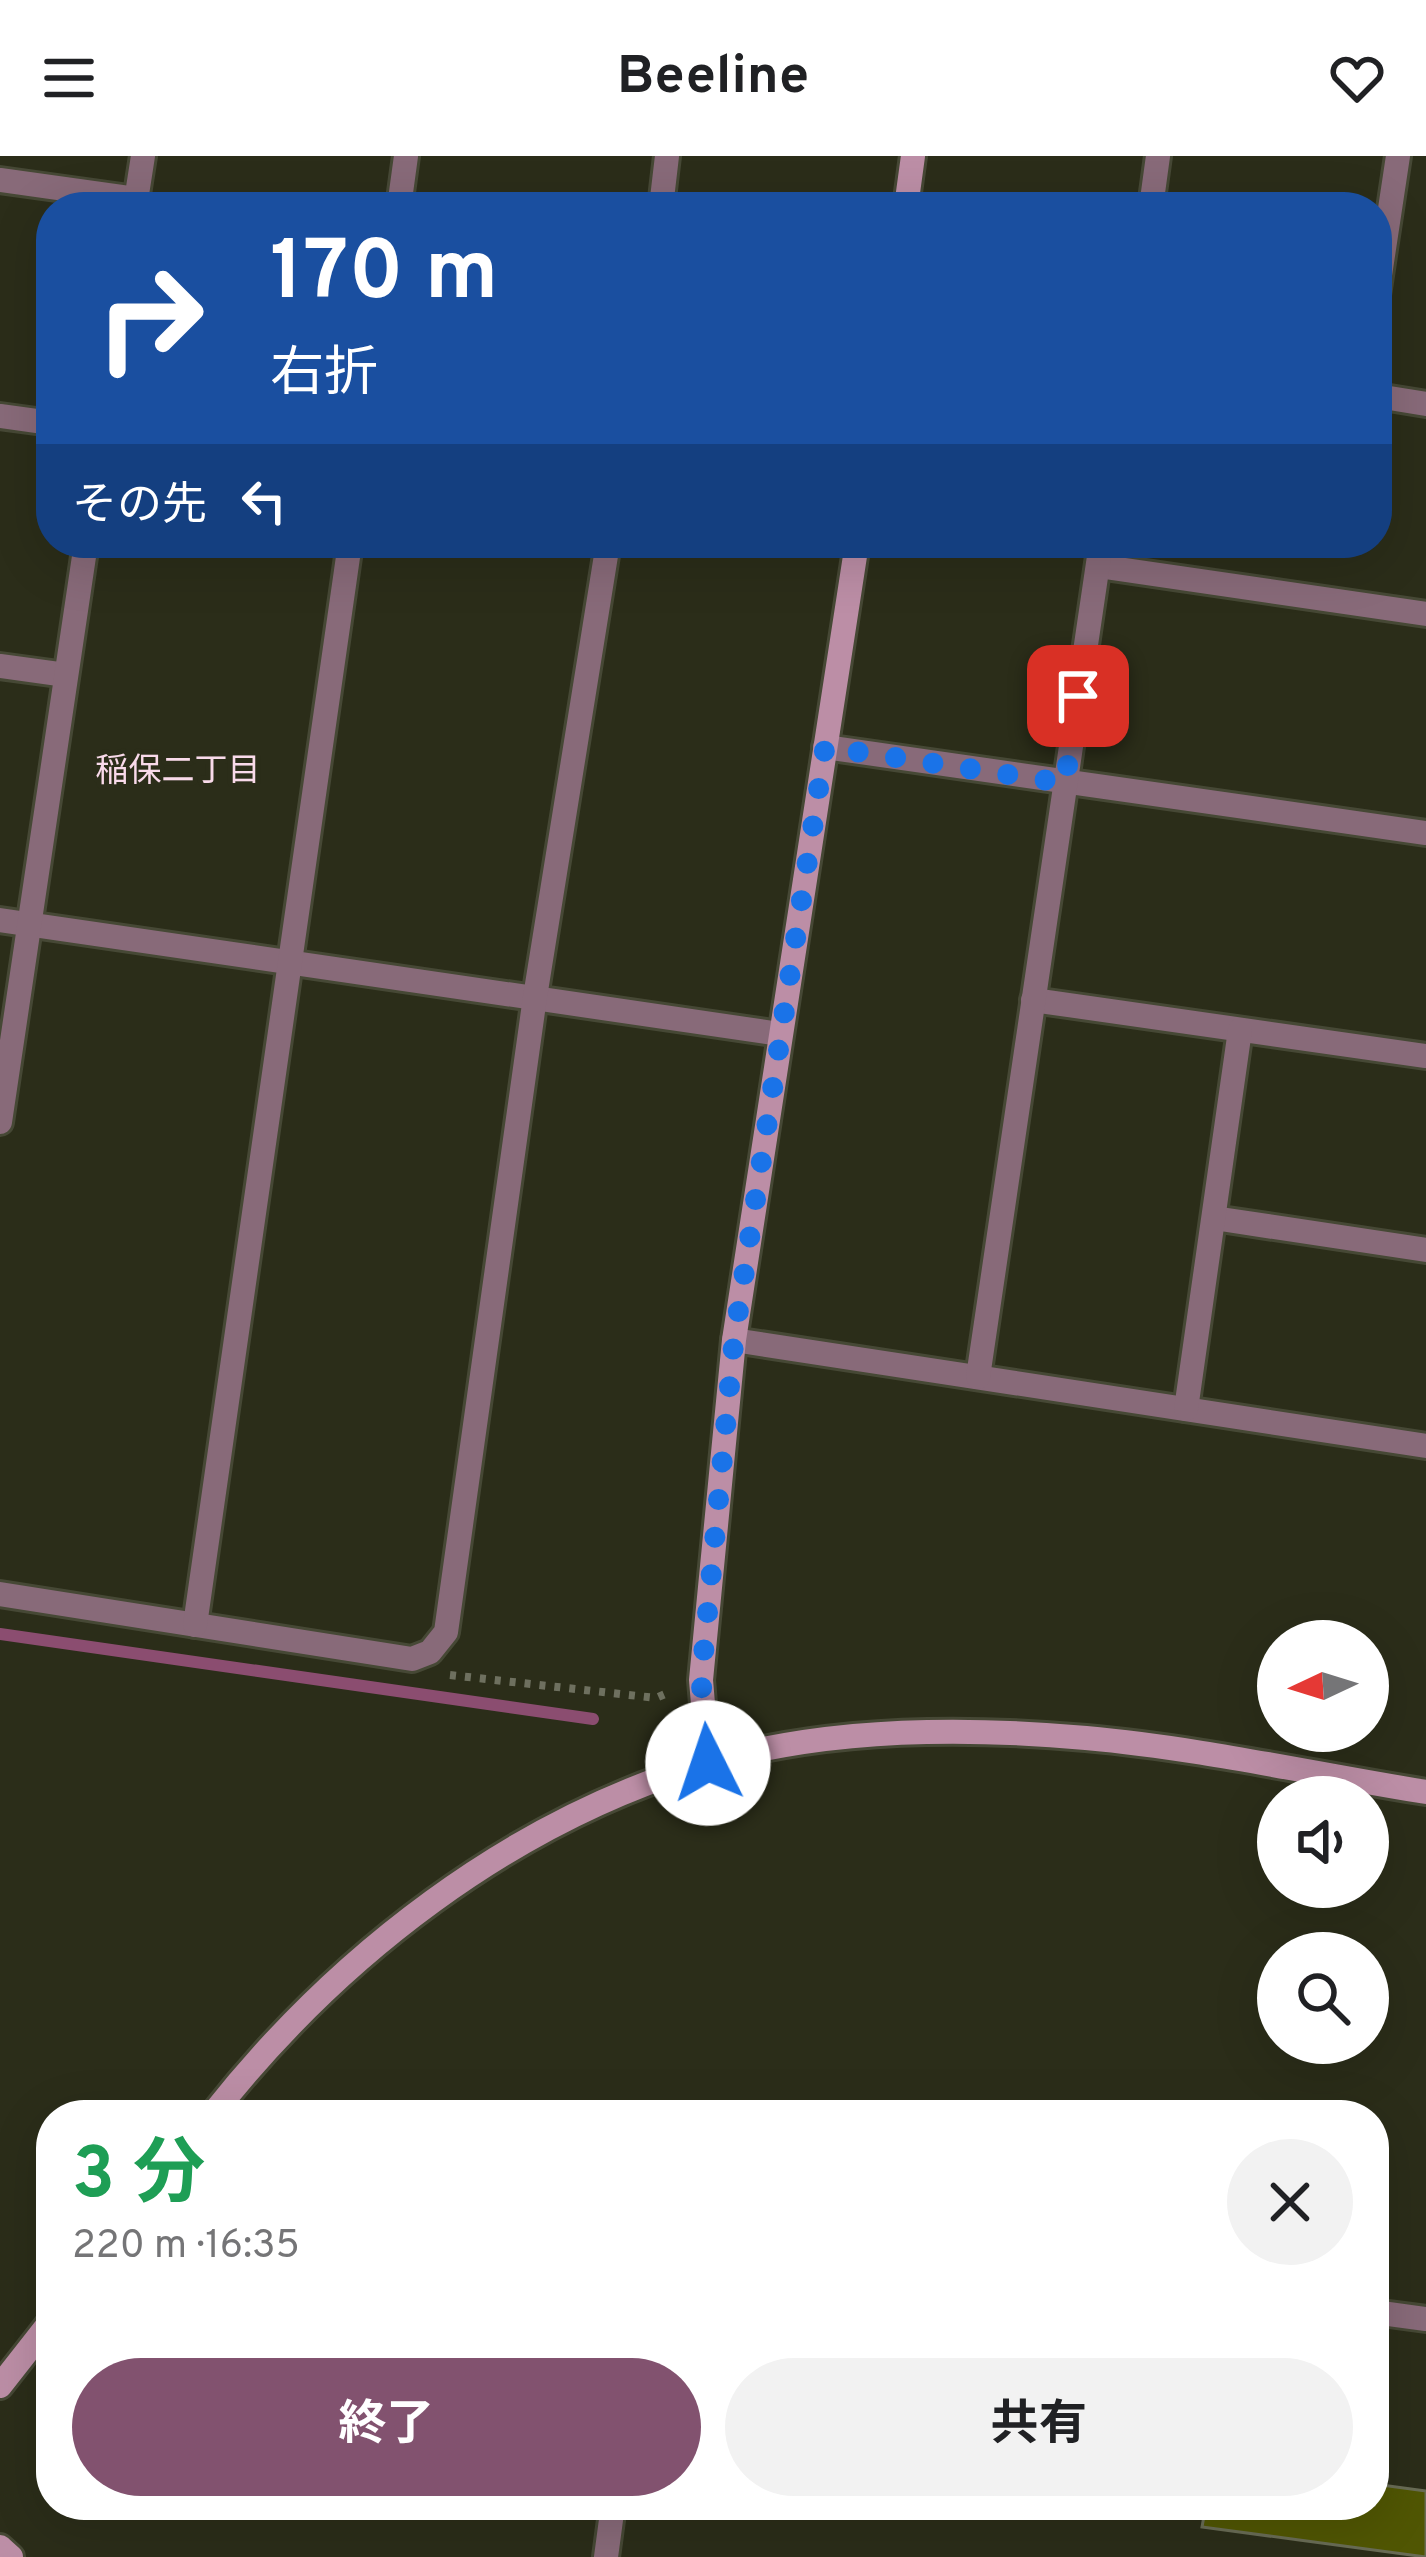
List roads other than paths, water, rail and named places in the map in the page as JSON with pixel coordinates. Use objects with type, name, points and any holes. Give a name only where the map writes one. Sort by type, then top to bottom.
[{"type":"street","points":[[138,192],[143,156]]},
{"type":"street","points":[[401,192],[406,156]]},
{"type":"street","points":[[663,192],[667,156]]},
{"type":"street","points":[[908,192],[913,156]]},
{"type":"street","points":[[1153,192],[1158,156]]},
{"type":"street","points":[[1392,196],[1398,156]]},
{"type":"street","points":[[0,179],[74,192]]},
{"type":"street","points":[[1392,398],[1426,404]]},
{"type":"street","points":[[0,416],[36,421]]},
{"type":"street","points":[[0,1122],[84,558]]},
{"type":"street","points":[[195,1625],[348,558]]},
{"type":"street","points":[[0,1594],[412,1659],[430,1652],[446,1632],[535,997],[606,558]]},
{"type":"street","points":[[708,1763],[701,1680],[734,1340],[855,558]]},
{"type":"street","points":[[978,1377],[1099,558]]},
{"type":"street","points":[[1116,558],[1426,614]]},
{"type":"street","points":[[0,666],[66,675]]},
{"type":"street","points":[[825,747],[1426,832]]},
{"type":"street","points":[[0,920],[780,1034]]},
{"type":"street","points":[[1033,1000],[1426,1057]]},
{"type":"street","points":[[1186,1409],[1240,1030]]},
{"type":"street","points":[[1214,1218],[1426,1250]]},
{"type":"street","points":[[734,1340],[1426,1446]]},
{"type":"street","points":[[225,2100],[295,2017],[400,1925],[486,1866],[610,1801],[708,1763],[803,1744],[959,1732],[1088,1738],[1426,1792]]},
{"type":"street","points":[[1389,2314],[1426,2319]]},
{"type":"street","points":[[0,2386],[36,2340]]},
{"type":"street","points":[[606,2557],[611,2520]]},
{"type":"street","points":[[0,2547],[11,2557]]},
{"type":"waterway","points":[[0,1634],[593,1719]]},
{"type":"district","name":"稲保二丁目","points":[[178,769]]}]
